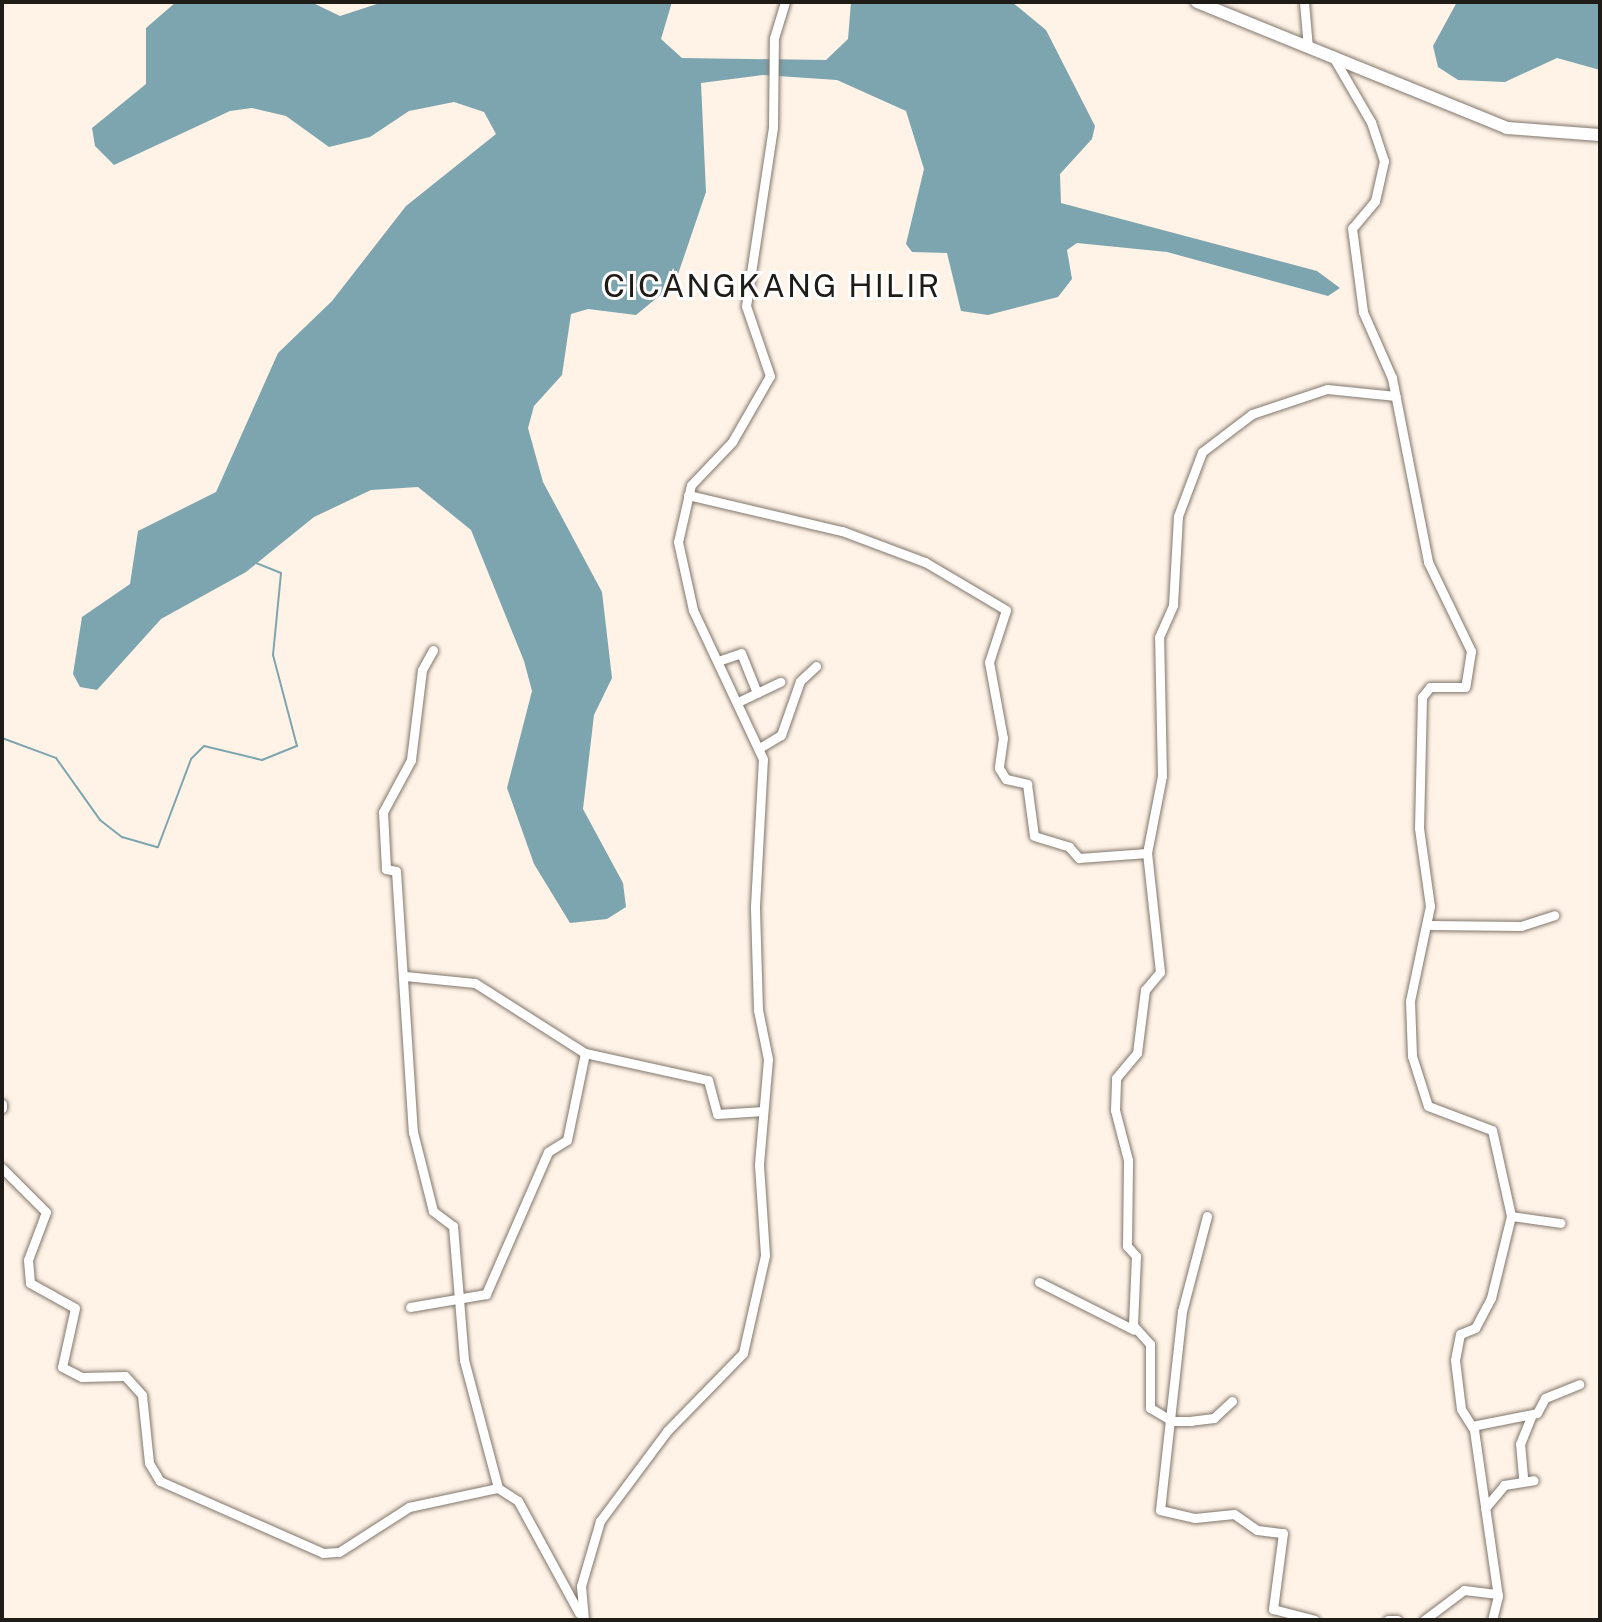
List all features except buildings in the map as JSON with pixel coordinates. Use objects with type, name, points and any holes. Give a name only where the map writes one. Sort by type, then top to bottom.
[{"type":"main road","points":[[1197,2],[1507,128],[1600,135]]},
{"type":"street","points":[[582,1616],[608,1506],[667,1431],[743,1353],[765,1255],[763,1111],[768,1059],[755,917],[761,747],[718,661],[683,576],[678,542],[688,495],[732,442],[770,376],[746,306],[776,97],[774,38],[785,2]]},
{"type":"street","points":[[1304,2],[1308,48]]},
{"type":"street","points":[[1332,55],[1371,122],[1384,161],[1375,201],[1352,228],[1364,278],[1362,296],[1396,396],[1420,538],[1435,586],[1471,651],[1465,687],[1430,687],[1422,697],[1416,761],[1428,925],[1410,1001],[1413,1062],[1431,1108],[1492,1130],[1511,1216],[1484,1315],[1457,1344],[1456,1388],[1472,1426],[1498,1594],[1492,1620]]},
{"type":"street","points":[[1134,1330],[1136,1256],[1127,1246],[1128,1160],[1115,1098],[1120,1065],[1139,1045],[1145,990],[1160,972],[1147,853],[1162,776],[1159,637],[1173,605],[1180,507],[1202,452],[1252,414],[1309,392],[1396,396]]},
{"type":"street","points":[[688,495],[842,531],[925,562],[1006,610],[989,662],[1003,738],[999,768],[1006,779],[1027,784],[1034,836],[1069,847],[1079,858],[1147,853]]},
{"type":"street","points":[[433,650],[422,670],[411,760],[395,780],[382,818],[386,869],[396,871],[413,1132],[433,1211],[453,1226],[470,1393],[498,1488],[518,1501],[582,1616]]},
{"type":"street","points":[[718,661],[741,653],[757,693]]},
{"type":"street","points":[[761,747],[781,735],[800,681],[816,666]]},
{"type":"street","points":[[738,702],[780,682]]},
{"type":"street","points":[[1428,925],[1521,926],[1554,915]]},
{"type":"street","points":[[405,976],[475,983],[585,1053],[708,1080],[717,1114],[763,1111]]},
{"type":"street","points":[[410,1307],[459,1294],[486,1294],[541,1166],[567,1140],[585,1053]]},
{"type":"street","points":[[2,1168],[46,1212],[28,1260],[30,1283],[75,1308],[62,1367],[82,1377],[125,1376],[142,1395],[149,1463],[160,1481],[323,1553],[339,1552],[409,1507],[498,1488]]},
{"type":"street","points":[[1207,1216],[1182,1311],[1161,1513],[1234,1514],[1257,1530],[1283,1533],[1273,1609],[1315,1620]]},
{"type":"street","points":[[1511,1216],[1561,1223]]},
{"type":"street","points":[[1039,1282],[1134,1330],[1150,1344],[1150,1408],[1172,1421],[1214,1418],[1232,1401]]},
{"type":"street","points":[[1523,1477],[1520,1444],[1532,1414],[1545,1398],[1579,1384]]},
{"type":"street","points":[[1472,1426],[1532,1414]]},
{"type":"street","points":[[1485,1508],[1504,1485],[1523,1477],[1534,1480]]},
{"type":"street","points":[[1424,1620],[1464,1590],[1498,1594]]},
{"type":"street","points":[[1388,1620],[1397,1620]]},
{"type":"water","points":[[176,2],[311,2],[340,16],[383,2],[672,2],[661,39],[682,58],[826,60],[848,39],[851,2],[1012,2],[1046,30],[1095,126],[1092,139],[1060,174],[1061,203],[1317,271],[1340,288],[1328,296],[1167,252],[1077,243],[1067,250],[1072,279],[1058,297],[988,315],[961,311],[947,253],[912,252],[906,244],[924,169],[906,111],[837,80],[763,75],[701,83],[706,192],[675,283],[636,315],[588,309],[571,314],[562,375],[534,406],[528,428],[543,482],[602,592],[612,678],[594,715],[583,809],[623,883],[626,907],[607,919],[570,923],[534,864],[507,788],[532,691],[524,661],[471,530],[418,487],[371,490],[314,517],[246,572],[161,619],[97,690],[80,687],[73,674],[82,617],[130,584],[138,531],[216,492],[278,353],[332,301],[406,206],[496,134],[484,112],[454,102],[409,111],[370,137],[329,147],[286,116],[252,108],[230,111],[114,165],[95,146],[92,128],[146,84],[146,28]]},
{"type":"water","points":[[1457,2],[1600,2],[1600,70],[1557,58],[1505,82],[1458,80],[1438,67],[1433,46]]},
{"type":"waterway","points":[[2,738],[56,758],[100,820],[122,837],[158,847],[191,759],[204,746],[262,760],[297,746],[273,655],[281,573],[254,562]]},
{"type":"district","name":"CICANGKANG HILIR","points":[[772,286]]}]
